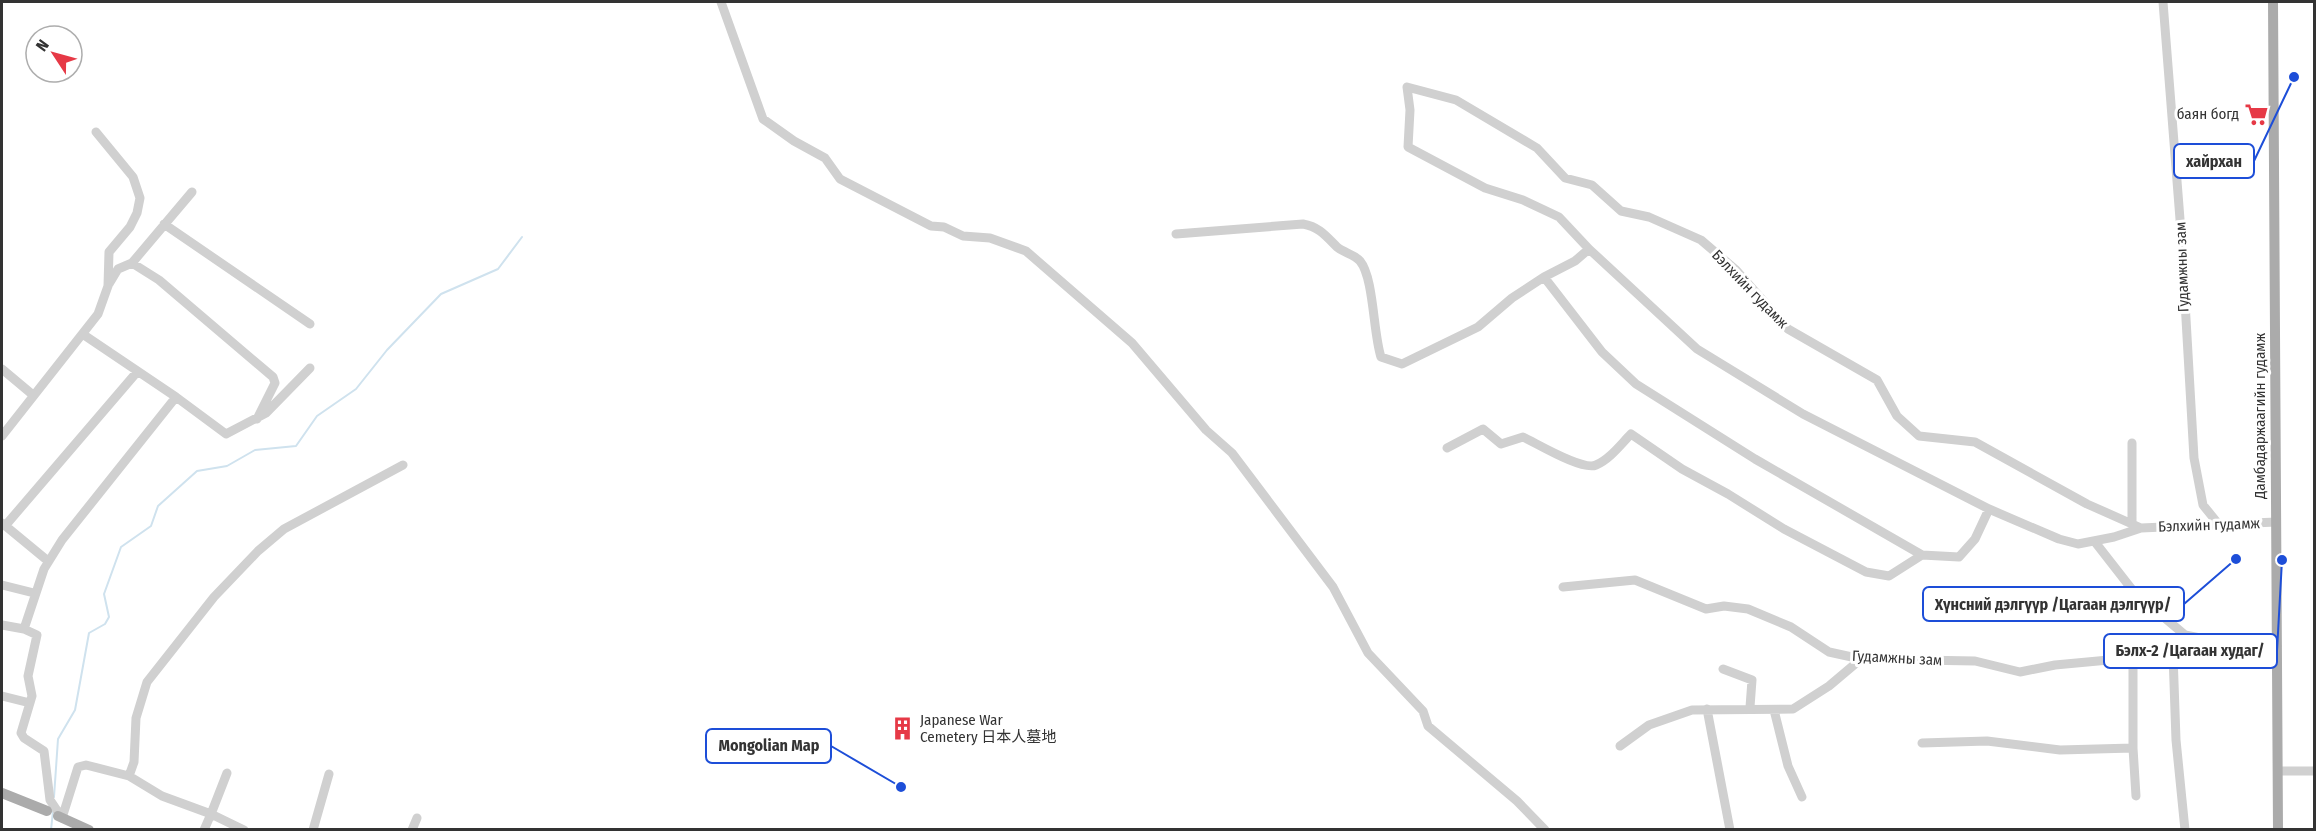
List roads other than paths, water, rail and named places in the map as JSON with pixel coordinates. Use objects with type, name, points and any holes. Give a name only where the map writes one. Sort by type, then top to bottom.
[{"type":"main road","name":"Дамбадаржаагийн гудамж","points":[[2273,2],[2278,830]]},
{"type":"main road","points":[[2,793],[47,812]]},
{"type":"main road","points":[[60,817],[89,830]]},
{"type":"street","points":[[721,2],[763,119],[794,141],[825,158],[840,179],[860,191],[931,226],[944,227],[963,236],[990,238],[1026,251],[1132,343],[1206,429],[1232,453],[1333,587],[1368,653],[1423,711],[1428,726],[1517,801],[1545,830]]},
{"type":"street","name":"Гудамжны зам","points":[[2163,2],[2181,232],[2194,458],[2203,505],[2220,526]]},
{"type":"street","name":"Бэлхийн гудамж","points":[[2095,542],[2078,544],[2059,539],[1989,508],[1803,414],[1698,349],[1590,249],[1559,217],[1523,200],[1485,188],[1408,147],[1410,110],[1407,87],[1456,100],[1537,148],[1565,178],[1592,185],[1621,211],[1649,218],[1701,240],[1736,270],[1788,329],[1877,380],[1897,416],[1919,436],[1975,442],[2087,504],[2132,522],[2141,528],[2276,522]]},
{"type":"street","points":[[96,132],[127,168],[140,198],[137,213],[130,227],[109,252],[108,286]]},
{"type":"street","points":[[2,436],[84,335],[98,314],[108,286],[118,269],[132,262],[192,192]]},
{"type":"street","points":[[164,224],[310,324]]},
{"type":"street","points":[[1176,234],[1303,224],[1316,226],[1340,250],[1361,262],[1367,272],[1376,342],[1381,357],[1402,364],[1478,327],[1512,298],[1590,249]]},
{"type":"street","points":[[132,262],[159,280],[273,377],[275,383],[257,419]]},
{"type":"street","points":[[1544,277],[1602,352],[1636,384],[1755,459],[1922,555],[1959,557],[1975,539],[1989,508]]},
{"type":"street","points":[[84,335],[226,434],[257,419],[282,399],[310,368]]},
{"type":"street","points":[[2,369],[33,395]]},
{"type":"street","points":[[48,561],[3,525],[136,372]]},
{"type":"street","points":[[24,629],[34,593],[48,561],[62,540],[176,397]]},
{"type":"street","points":[[1447,448],[1483,429],[1501,444],[1523,437],[1582,466],[1594,466],[1606,459],[1631,434],[1682,469],[1784,529],[1866,573],[1889,576],[1922,555]]},
{"type":"street","points":[[2132,443],[2132,522]]},
{"type":"street","points":[[129,776],[134,762],[136,718],[147,682],[214,597],[258,551],[284,529],[403,465]]},
{"type":"street","points":[[2141,528],[2095,542],[2134,592],[2185,635],[2235,645],[2277,646]]},
{"type":"street","name":"Гудамжны зам","points":[[1563,587],[1635,580],[1706,609],[1724,606],[1748,609],[1791,627],[1829,652],[1861,659],[1975,661],[2020,672],[2055,665],[2173,654]]},
{"type":"street","points":[[2,585],[34,593]]},
{"type":"street","points":[[2,625],[24,629],[37,635],[28,676],[32,696],[21,733],[24,738],[44,751],[50,800],[60,817]]},
{"type":"street","points":[[2185,635],[2173,654],[2176,740],[2185,830]]},
{"type":"street","points":[[2133,657],[2133,748],[2136,796]]},
{"type":"street","points":[[1620,746],[1649,725],[1692,710],[1750,707],[1774,710],[1793,709],[1829,686],[1861,659]]},
{"type":"street","points":[[1723,669],[1752,680],[1750,707]]},
{"type":"street","points":[[2,696],[30,703]]},
{"type":"street","points":[[1707,709],[1730,830]]},
{"type":"street","points":[[1774,710],[1788,765],[1802,797]]},
{"type":"street","points":[[1922,743],[1987,741],[2060,750],[2133,748]]},
{"type":"street","points":[[60,817],[78,767],[86,765],[129,776],[162,796],[211,814],[244,830]]},
{"type":"street","points":[[2278,771],[2314,771]]},
{"type":"street","points":[[204,830],[227,773]]},
{"type":"street","points":[[312,830],[329,774]]},
{"type":"street","points":[[47,812],[60,817]]},
{"type":"street","points":[[412,830],[417,818]]},
{"type":"waterway","points":[[54,797],[58,739],[75,710],[89,633],[105,624],[109,617],[104,594],[121,547],[151,526],[158,506],[197,471],[227,466],[255,450],[296,446],[317,416],[356,389],[387,350],[441,294],[498,269],[522,237]]},
{"type":"waterway","points":[[51,830],[53,811]]},
{"type":"place","name":"хайрхан","points":[[2294,77]]},
{"type":"place","name":"баян богд","points":[[2257,114]]},
{"type":"place","name":"Хүнсний дэлгүүр /Цагаан дэлгүүр/","points":[[2236,559]]},
{"type":"place","name":"Бэлх-2 /Цагаан худаг/","points":[[2282,560]]},
{"type":"place","name":"Japanese War Cemetery 日本人墓地","points":[[902,729]]},
{"type":"place","name":"Mongolian Map","points":[[901,787]]}]
